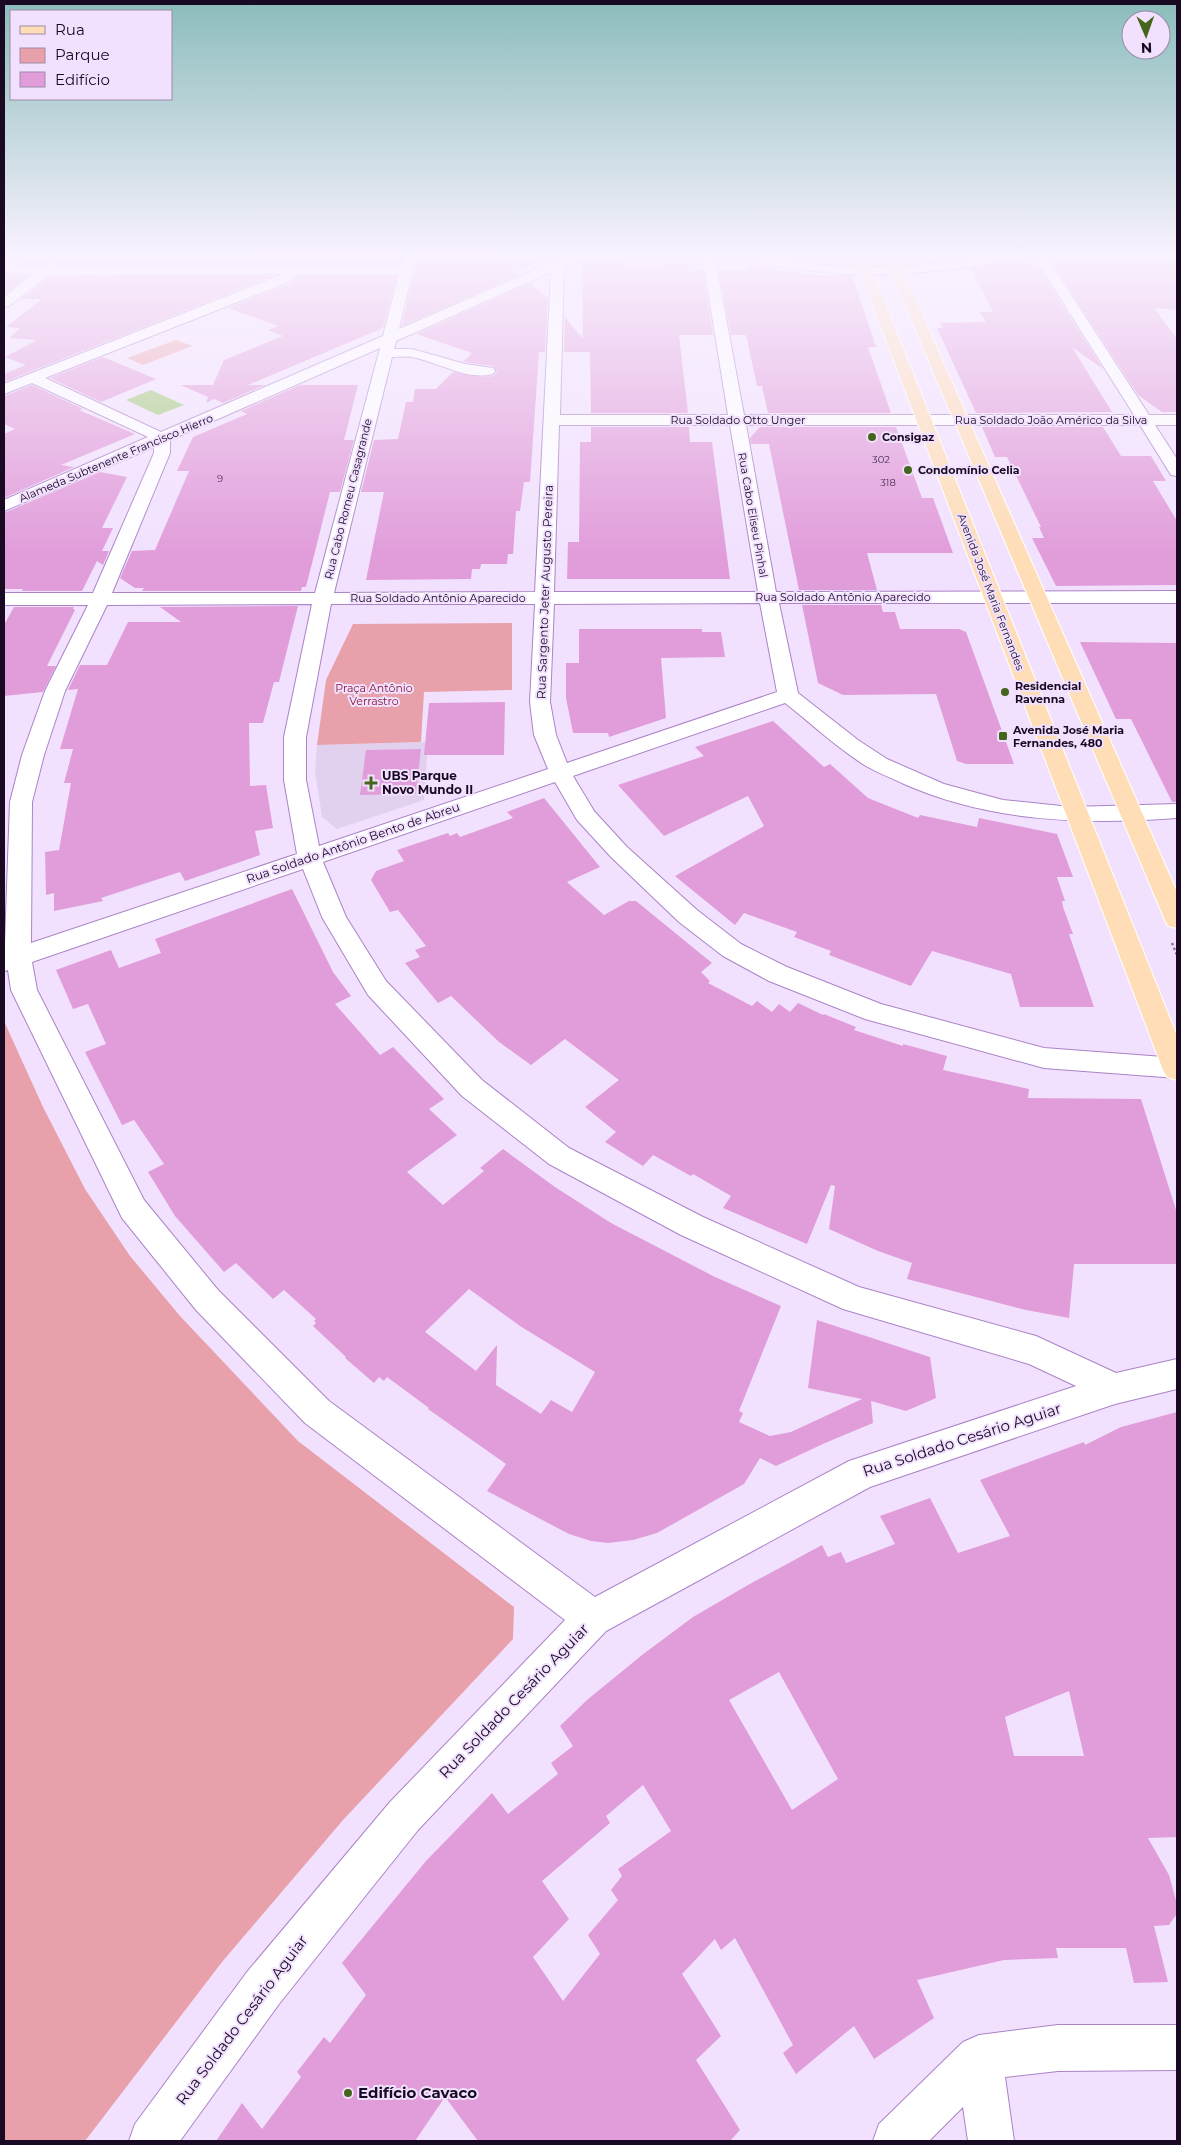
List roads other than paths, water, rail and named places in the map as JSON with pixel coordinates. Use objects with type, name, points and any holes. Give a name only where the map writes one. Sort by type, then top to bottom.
[{"type":"main road","name":"Avenida José Maria Fernandes","points":[[898,353],[1177,1069]]},
{"type":"main road","points":[[932,353],[1177,920]]},
{"type":"street","points":[[4,389],[96,353]]},
{"type":"street","name":"Alameda Subtenente Francisco Hierro","points":[[4,506],[162,438],[370,353]]},
{"type":"street","name":"Rua Cabo Romeu Casagrande","points":[[385,353],[323,599],[295,745],[295,780],[310,858],[334,917],[376,988],[472,1088],[559,1156],[692,1226],[854,1299],[1036,1351],[1114,1389]]},
{"type":"street","points":[[412,353],[464,368],[488,372]]},
{"type":"street","name":"Rua Sargento Jeter Augusto Pereira","points":[[555,353],[540,702],[545,735],[560,772],[585,815],[619,852],[688,916],[732,950],[778,974],[874,1012],[1044,1058],[1177,1069]]},
{"type":"street","name":"Rua Cabo Eliseu Pinhal","points":[[725,353],[768,598],[788,695]]},
{"type":"street","points":[[1102,353],[1177,471]]},
{"type":"street","points":[[33,378],[162,438],[162,453],[100,599],[55,691],[33,754],[21,802],[11,959],[24,990],[133,1209],[207,1300],[316,1412],[594,1618]]},
{"type":"street","name":"Rua Soldado Otto Unger","points":[[552,420],[924,420]]},
{"type":"street","name":"Rua Soldado João Américo da Silva","points":[[924,420],[1177,420]]},
{"type":"street","name":"Rua Soldado Antônio Aparecido","points":[[4,599],[1177,597]]},
{"type":"street","points":[[788,695],[873,760],[926,786],[972,800],[1031,813],[1078,815],[1132,814],[1177,810]]},
{"type":"street","name":"Rua Soldado Antônio Bento de Abreu","points":[[11,959],[788,695]]},
{"type":"street","name":"Rua Soldado Cesário Aguiar","points":[[152,2141],[263,1988],[404,1816],[594,1618],[861,1472],[1114,1389],[1177,1374]]},
{"type":"street","points":[[896,2141],[979,2058],[1058,2048],[1177,2048]]},
{"type":"street","points":[[979,2058],[991,2141]]},
{"type":"place","name":"Consigaz","points":[[872,437]]},
{"type":"place","name":"Condomínio Celia","points":[[908,470]]},
{"type":"place","name":"Residencial Ravenna","points":[[1005,692]]},
{"type":"place","name":"Avenida José Maria Fernandes, 480","points":[[1003,736]]},
{"type":"place","name":"UBS Parque Novo Mundo II","points":[[371,783]]},
{"type":"place","name":"Edifício Cavaco","points":[[348,2093]]},
{"type":"park label","name":"Praça Antônio Verrastro","points":[[374,694]]}]
